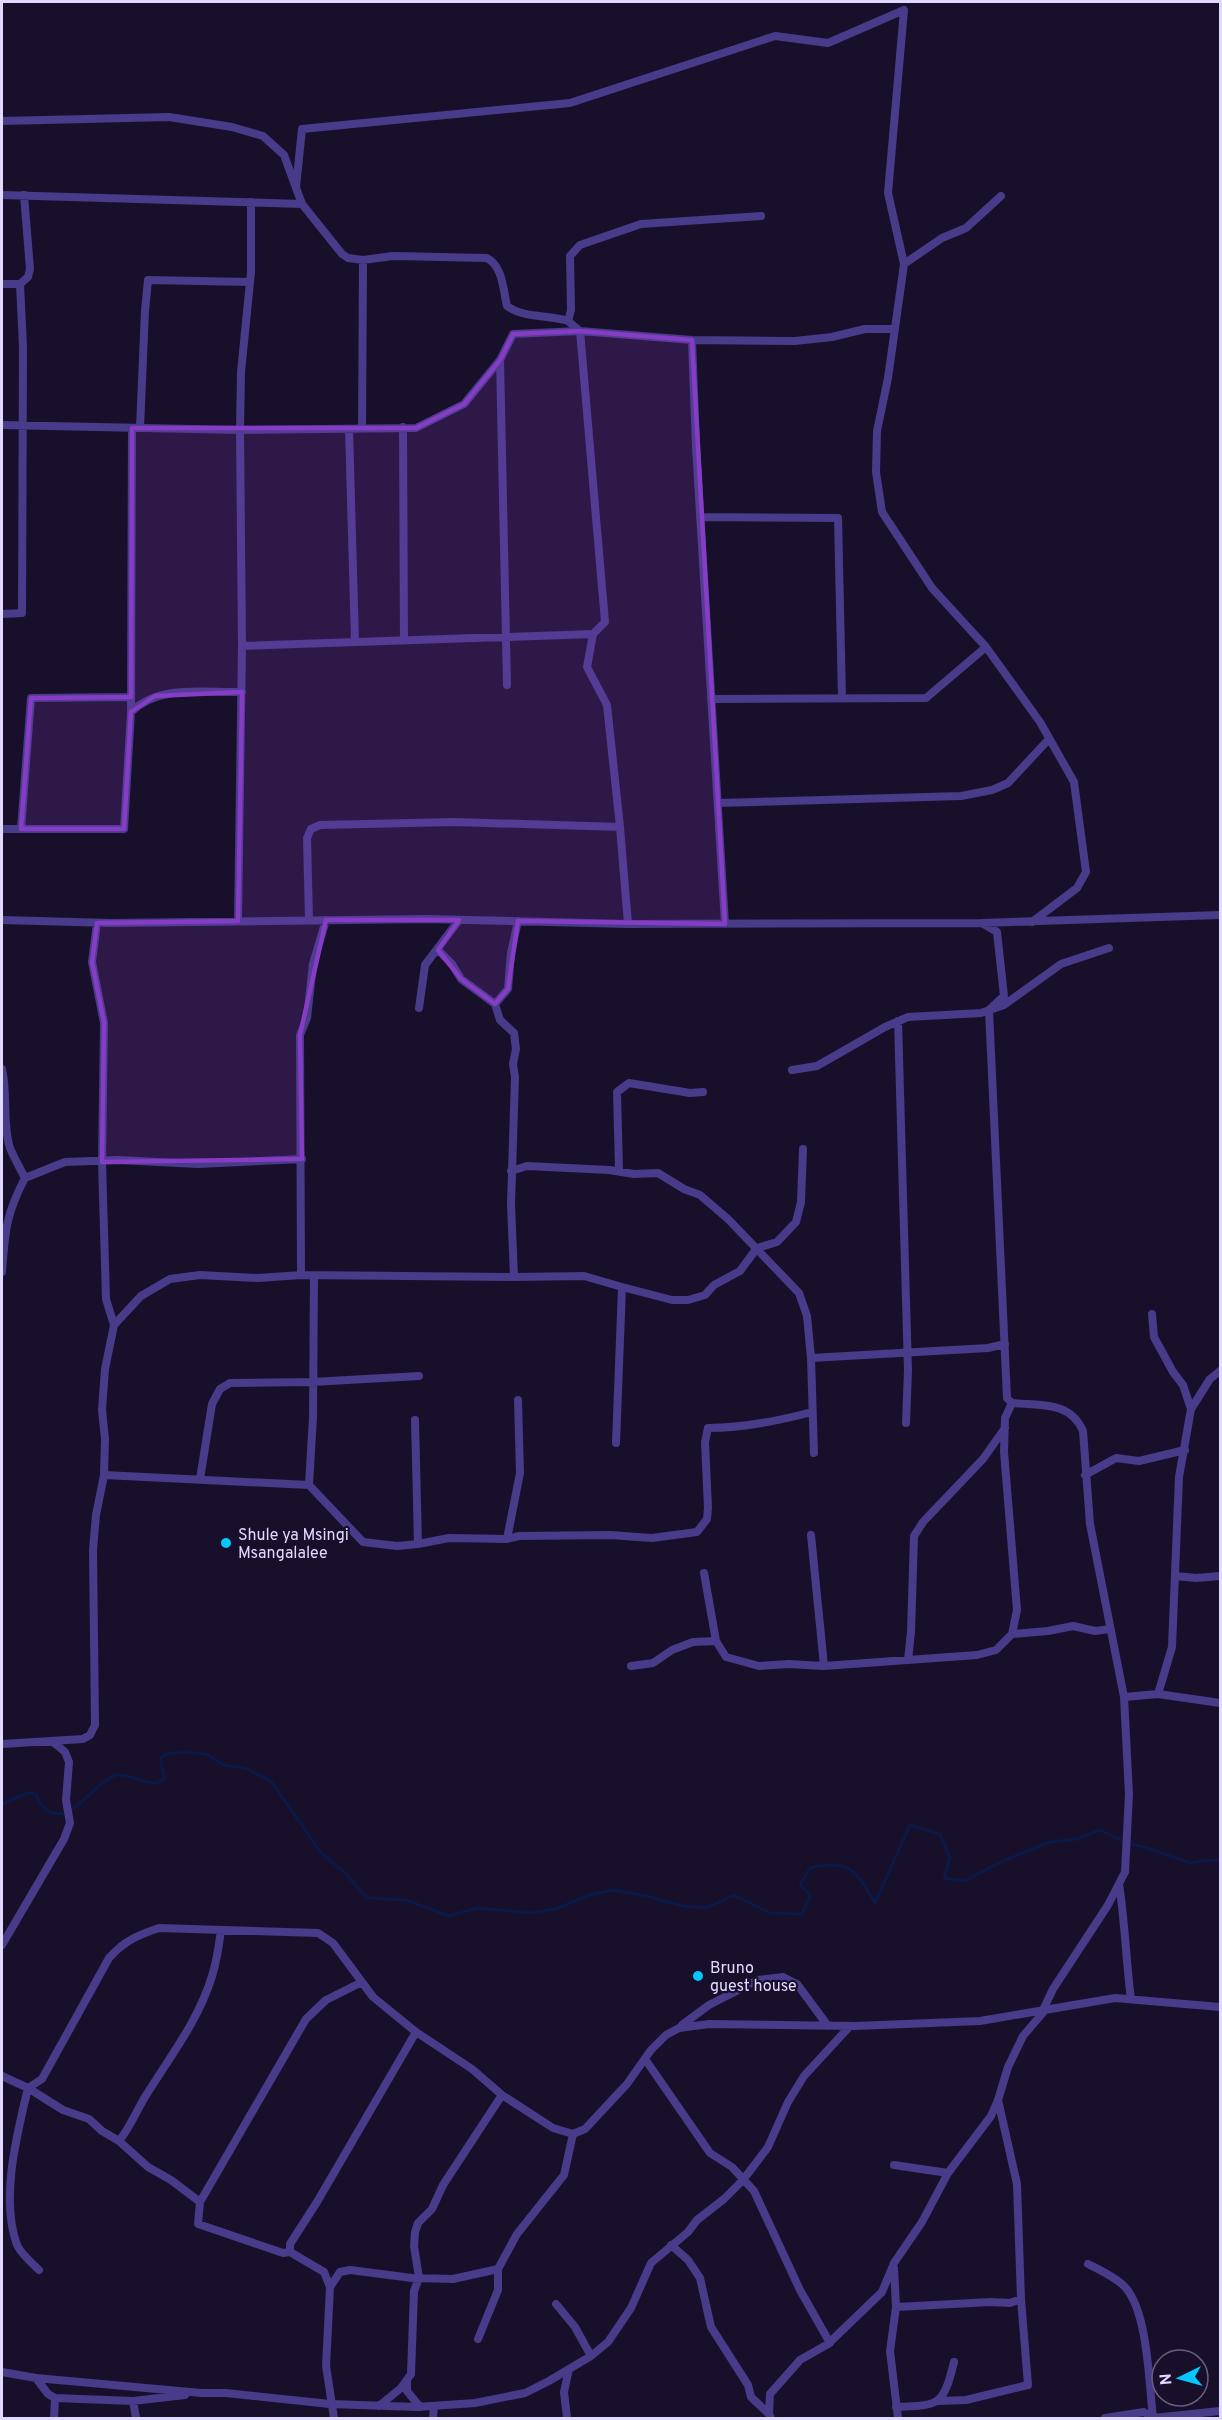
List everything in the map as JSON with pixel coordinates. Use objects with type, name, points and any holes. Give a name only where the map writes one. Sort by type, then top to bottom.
[{"type":"street","points":[[296,187],[302,129],[570,103],[775,36],[828,42],[904,10],[888,193],[904,264],[877,431],[876,472],[882,512],[932,588],[986,647],[1040,722],[1074,782],[1086,872],[1077,888],[1032,922]]},
{"type":"street","points":[[2,121],[169,117],[238,128],[262,136],[277,146],[291,167],[302,204],[342,254],[348,258],[363,260],[393,256],[487,258],[499,269],[507,306],[518,314],[554,316],[568,321],[580,331],[605,622],[593,634],[587,667],[607,705],[628,924]]},
{"type":"street","points":[[2,195],[302,204]]},
{"type":"street","points":[[2,284],[20,284],[28,277],[30,269],[24,195]]},
{"type":"street","points":[[904,264],[942,238],[966,228],[1001,196]]},
{"type":"street","points":[[238,921],[242,692],[241,372],[250,282],[251,202]]},
{"type":"street","points":[[568,321],[571,310],[570,256],[580,245],[641,224],[761,216]]},
{"type":"street","points":[[362,428],[363,260]]},
{"type":"street","points":[[2,830],[124,829],[131,712],[136,428],[148,280],[250,282]]},
{"type":"street","points":[[2,614],[22,614],[23,347],[20,284]]},
{"type":"street","points":[[2,425],[240,430],[416,428],[464,404],[500,360],[513,334],[580,331],[692,340],[795,341],[832,337],[865,329],[895,329]]},
{"type":"street","points":[[692,340],[700,518],[725,924]]},
{"type":"street","points":[[500,360],[507,685]]},
{"type":"street","points":[[403,427],[404,639]]},
{"type":"street","points":[[349,429],[355,642]]},
{"type":"street","points":[[700,518],[838,518],[842,698]]},
{"type":"street","points":[[242,646],[593,634]]},
{"type":"street","points":[[711,699],[926,698],[986,647]]},
{"type":"street","points":[[131,712],[154,696],[182,692],[242,692]]},
{"type":"street","points":[[21,829],[32,698],[131,697]]},
{"type":"street","points":[[718,802],[961,796],[992,790],[1008,783],[1049,739]]},
{"type":"street","points":[[309,920],[307,838],[311,829],[320,825],[455,822],[620,828]]},
{"type":"street","points":[[2,920],[97,923],[459,920],[628,924],[982,923],[1221,915]]},
{"type":"street","points":[[301,1275],[300,1035],[307,1018],[313,964],[326,920]]},
{"type":"street","points":[[419,1008],[425,965],[459,920]]},
{"type":"street","points":[[495,1004],[508,989],[511,953],[518,921]]},
{"type":"street","points":[[2,1744],[83,1739],[90,1735],[95,1725],[93,1550],[96,1515],[104,1475],[105,1439],[102,1410],[105,1370],[114,1325],[106,1299],[102,1162],[104,1023],[92,962],[97,923]]},
{"type":"street","points":[[770,2416],[770,2394],[800,2360],[830,2343],[882,2292],[894,2263],[922,2222],[948,2173],[983,2128],[999,2100],[1008,2067],[1023,2036],[1044,2009],[1053,1989],[1108,1905],[1125,1872],[1129,1794],[1124,1697],[1090,1524],[1083,1431],[1077,1419],[1060,1408],[1012,1403],[1007,1398],[989,1010],[1004,996],[997,932],[982,923]]},
{"type":"street","points":[[792,1070],[817,1066],[908,1017],[981,1013],[1004,1005],[1061,964],[1110,948]]},
{"type":"street","points":[[438,950],[452,964],[461,979],[495,1004],[500,1020],[514,1033],[516,1048],[513,1064],[515,1077],[511,1171],[514,1277]]},
{"type":"street","points":[[898,1021],[909,1370],[906,1423]]},
{"type":"street","points":[[2,1069],[6,1087],[6,1122],[10,1148],[25,1178]]},
{"type":"street","points":[[620,1170],[617,1092],[629,1083],[690,1094],[703,1092]]},
{"type":"street","points":[[114,1325],[141,1296],[170,1279],[209,1275],[258,1278],[301,1275],[584,1276],[672,1300],[688,1300],[705,1295],[714,1285],[740,1271],[757,1248],[777,1242],[796,1222],[801,1202],[803,1149]]},
{"type":"street","points":[[2,1272],[5,1229],[11,1203],[25,1178],[65,1162],[198,1164],[302,1160]]},
{"type":"street","points":[[511,1171],[527,1166],[620,1170],[634,1174],[658,1173],[684,1190],[700,1195],[728,1219],[798,1293],[807,1316],[811,1358],[814,1454]]},
{"type":"street","points":[[309,1485],[313,1417],[314,1276]]},
{"type":"street","points":[[616,1443],[622,1287]]},
{"type":"street","points":[[1152,1314],[1154,1337],[1173,1372],[1183,1385],[1191,1409]]},
{"type":"street","points":[[811,1358],[988,1348],[1005,1344]]},
{"type":"street","points":[[1158,1694],[1172,1647],[1179,1477],[1185,1450],[1186,1427],[1191,1409],[1210,1379],[1221,1371]]},
{"type":"street","points":[[200,1479],[212,1404],[220,1389],[230,1383],[312,1382],[419,1376]]},
{"type":"street","points":[[507,1539],[520,1473],[518,1400]]},
{"type":"street","points":[[704,1572],[716,1641],[726,1657],[747,1664],[824,1666],[977,1656],[996,1650],[1012,1634],[1017,1610],[1004,1452],[1005,1418],[1012,1403]]},
{"type":"street","points":[[104,1475],[309,1485],[363,1542],[397,1546],[449,1538],[507,1539],[519,1536],[610,1535],[652,1538],[697,1532],[706,1519],[708,1508],[705,1442],[708,1428],[730,1428],[781,1421],[812,1412]]},
{"type":"street","points":[[415,1420],[418,1544]]},
{"type":"street","points":[[908,1660],[914,1536],[923,1522],[983,1459],[1005,1428]]},
{"type":"street","points":[[1085,1475],[1116,1458],[1139,1461],[1185,1450]]},
{"type":"street","points":[[811,1535],[824,1666]]},
{"type":"street","points":[[1176,1576],[1196,1578],[1221,1576]]},
{"type":"street","points":[[1012,1634],[1073,1626],[1095,1631],[1110,1629]]},
{"type":"street","points":[[631,1666],[653,1663],[672,1650],[693,1642],[716,1641]]},
{"type":"street","points":[[1124,1697],[1158,1694],[1221,1702]]},
{"type":"street","points":[[2,1945],[64,1839],[70,1823],[67,1806],[69,1762],[65,1752],[51,1741]]},
{"type":"street","points":[[1119,1883],[1125,1920],[1125,1950],[1131,1999]]},
{"type":"street","points":[[39,2270],[18,2247],[11,2223],[9,2187],[12,2161],[28,2088],[42,2079],[110,1958],[120,1945],[135,1936],[159,1928],[318,1933],[333,1942],[373,1997],[416,2032],[472,2069],[502,2094],[553,2128],[573,2134],[585,2129],[607,2106],[666,2035],[679,2028],[709,2004],[758,1980],[783,1977],[797,1984],[828,2026]]},
{"type":"street","points":[[119,2141],[131,2124],[143,2099],[179,2045],[198,2009],[212,1977],[221,1930]]},
{"type":"street","points":[[334,2418],[330,2404],[326,2366],[330,2287],[324,2272],[290,2252],[283,2253],[198,2224],[200,2202],[306,2019],[326,2000],[362,1982]]},
{"type":"street","points":[[679,2028],[709,2024],[850,2026],[980,2021],[1115,1998],[1221,2007]]},
{"type":"street","points":[[36,2378],[48,2394],[55,2398],[133,2401],[226,2392],[330,2404],[420,2407],[475,2403],[525,2393],[591,2356],[608,2342],[631,2308],[651,2263],[744,2179],[768,2147],[788,2102],[804,2076],[850,2026]]},
{"type":"street","points":[[290,2252],[290,2244],[416,2032]]},
{"type":"street","points":[[645,2059],[710,2153],[732,2167],[754,2191],[800,2290],[830,2343]]},
{"type":"street","points":[[2,2076],[28,2088],[63,2110],[89,2119],[102,2131],[119,2141],[148,2167],[171,2180],[200,2202]]},
{"type":"street","points":[[379,2406],[411,2374],[414,2291],[419,2278],[414,2232],[418,2223],[432,2210],[443,2185],[502,2094]]},
{"type":"street","points":[[896,2407],[966,2400],[1028,2385],[1021,2299],[1017,2184],[999,2100]]},
{"type":"street","points":[[478,2339],[498,2290],[498,2269],[517,2234],[564,2175],[573,2134]]},
{"type":"street","points":[[894,2165],[948,2173]]},
{"type":"street","points":[[671,2245],[688,2260],[700,2278],[711,2327],[748,2385],[751,2397],[770,2416]]},
{"type":"street","points":[[894,2263],[896,2307],[890,2351],[898,2418]]},
{"type":"street","points":[[1088,2264],[1124,2286],[1135,2302],[1147,2359],[1153,2418]]},
{"type":"street","points":[[330,2287],[340,2272],[350,2270],[419,2278],[453,2279],[498,2269]]},
{"type":"street","points":[[896,2307],[1001,2303],[1021,2299]]},
{"type":"street","points":[[556,2304],[575,2327],[591,2356]]},
{"type":"street","points":[[938,2402],[950,2381],[954,2362]]},
{"type":"street","points":[[567,2418],[564,2392],[569,2369]]},
{"type":"street","points":[[2,2372],[36,2378],[201,2393]]},
{"type":"street","points":[[407,2379],[407,2391],[420,2407]]},
{"type":"street","points":[[54,2418],[55,2398]]},
{"type":"street","points":[[133,2401],[136,2418]]},
{"type":"street","points":[[433,2418],[434,2406]]},
{"type":"street","points":[[1106,2418],[1144,2412],[1153,2418],[1221,2411]]},
{"type":"highlighted area","points":[[580,331],[692,340],[725,924],[518,921],[508,989],[495,1004],[461,979],[438,950],[459,920],[326,920],[300,1035],[302,1159],[102,1162],[104,1023],[92,962],[97,923],[238,921],[242,692],[155,696],[131,712],[124,829],[21,829],[31,698],[131,697],[132,428],[416,428],[464,404],[500,360],[513,334]]},
{"type":"waterway","points":[[2,1804],[28,1793],[36,1794],[46,1809],[55,1814],[64,1813],[73,1809],[107,1779],[116,1775],[156,1783],[165,1779],[160,1759],[165,1754],[186,1752],[207,1754],[223,1765],[245,1768],[271,1781],[321,1853],[344,1872],[367,1898],[406,1900],[449,1916],[477,1908],[531,1913],[556,1909],[589,1895],[614,1890],[683,1906],[706,1908],[734,1895],[770,1913],[802,1914],[810,1896],[800,1884],[810,1868],[835,1865],[851,1870],[857,1875],[875,1903],[910,1825],[940,1834],[950,1858],[944,1878],[964,1881],[1003,1861],[1050,1842],[1077,1839],[1100,1830],[1127,1843],[1190,1863],[1220,1861]]},
{"type":"place","name":"Shule ya Msingi Msangalalee","points":[[226,1543]]},
{"type":"place","name":"Bruno guest house","points":[[698,1976]]}]
